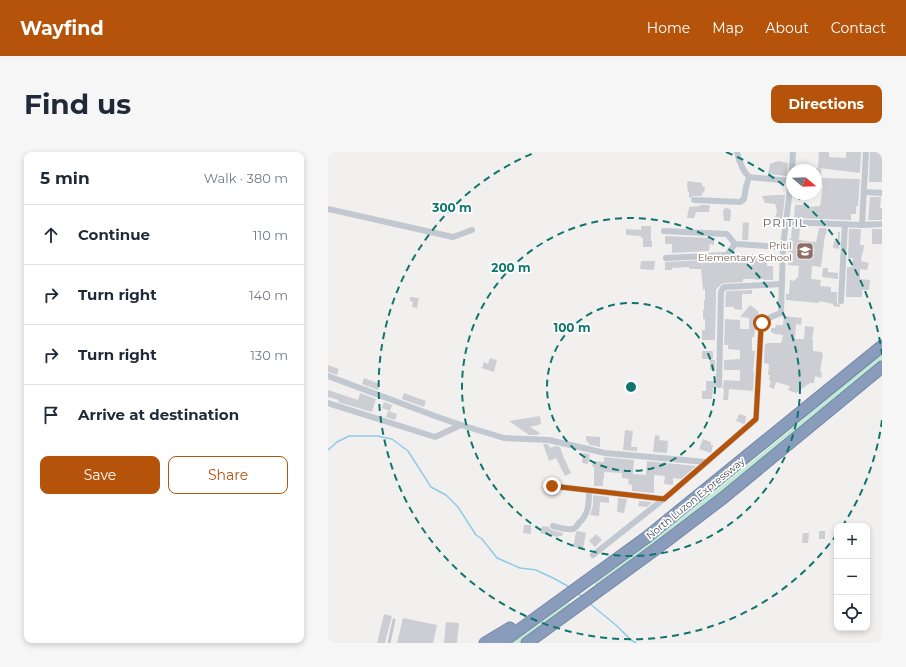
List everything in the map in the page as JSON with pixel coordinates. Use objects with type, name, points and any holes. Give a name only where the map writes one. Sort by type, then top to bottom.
[{"type":"highway","name":"North Luzon Expressway","points":[[501,643],[647,537],[882,346]]},
{"type":"highway","name":"North Luzon Expressway","points":[[527,643],[723,498],[882,367]]},
{"type":"highway","points":[[485,643],[566,596]]},
{"type":"street","points":[[737,152],[738,159],[746,175],[749,177],[786,181]]},
{"type":"street","points":[[792,164],[793,152]]},
{"type":"street","points":[[862,225],[866,152]]},
{"type":"street","points":[[694,200],[740,202],[744,199],[749,177]]},
{"type":"street","points":[[864,192],[882,193]]},
{"type":"street","points":[[593,555],[664,499],[756,419],[762,323],[766,319],[781,313],[783,247],[789,200]]},
{"type":"street","points":[[328,209],[453,237],[472,230]]},
{"type":"street","points":[[786,222],[862,225],[882,224]]},
{"type":"street","points":[[841,301],[845,224]]},
{"type":"street","points":[[664,231],[727,234],[735,244],[783,247]]},
{"type":"street","points":[[666,258],[728,255],[735,244]]},
{"type":"street","points":[[719,385],[721,292],[723,288],[782,284]]},
{"type":"street","points":[[328,376],[462,426],[504,438],[549,440],[605,453],[706,462]]},
{"type":"street","points":[[328,403],[435,437],[462,426]]},
{"type":"street","points":[[552,486],[664,499]]},
{"type":"street","points":[[553,526],[571,529],[575,528],[586,514],[589,506],[589,491]]},
{"type":"lane","points":[[389,643],[394,620]]},
{"type":"green space","points":[[882,354],[882,362],[687,521],[598,588],[594,583],[704,500]]},
{"type":"green space","points":[[569,602],[572,605],[521,643],[512,643]]},
{"type":"building","points":[[819,152],[829,152],[829,157],[846,158],[846,152],[861,152],[860,173],[822,168],[822,164],[818,164]]},
{"type":"building","points":[[870,152],[882,152],[882,182],[869,182]]},
{"type":"building","points":[[778,161],[788,163],[786,164],[786,176],[768,174],[770,164]]},
{"type":"building","points":[[822,178],[860,179],[858,206],[856,206],[856,214],[851,214],[851,220],[794,218],[795,205],[809,205],[808,207],[820,206],[823,185]]},
{"type":"building","points":[[688,181],[702,183],[702,186],[705,187],[704,193],[702,192],[702,196],[694,196],[689,198]]},
{"type":"building","points":[[785,195],[782,222],[775,222],[773,218],[775,217],[777,211],[775,204],[765,203],[762,196]]},
{"type":"building","points":[[870,197],[881,197],[880,208],[882,208],[882,220],[868,220]]},
{"type":"building","points":[[710,205],[709,212],[696,212],[694,218],[687,218],[689,207]]},
{"type":"building","points":[[725,208],[730,209],[730,221],[724,221],[723,211]]},
{"type":"building","points":[[743,223],[749,223],[748,240],[742,240]]},
{"type":"building","points":[[641,226],[651,226],[652,247],[643,247],[643,238],[641,238],[641,236],[626,235],[626,229],[641,230]]},
{"type":"building","points":[[792,227],[800,227],[799,240],[816,242],[819,228],[827,228],[821,267],[812,266],[811,279],[821,280],[820,286],[831,287],[831,292],[837,292],[837,303],[840,307],[819,301],[819,303],[786,300],[786,294],[789,294],[790,280],[794,281],[798,277],[799,266],[788,265],[789,239],[791,239]]},
{"type":"building","points":[[849,229],[861,229],[860,245],[864,245],[861,261],[869,263],[867,270],[860,269],[860,279],[870,280],[869,290],[862,290],[862,297],[846,297],[847,267],[852,267],[853,258],[848,258]]},
{"type":"building","points":[[872,229],[882,229],[882,244],[872,244]]},
{"type":"building","points":[[838,232],[840,232],[839,249],[833,248],[834,241],[838,242]]},
{"type":"building","points":[[665,236],[714,238],[714,245],[710,244],[709,251],[672,253],[672,244],[665,244]]},
{"type":"building","points":[[735,254],[753,254],[753,258],[767,258],[767,266],[773,266],[773,280],[743,279],[743,282],[721,284],[716,289],[715,340],[702,340],[702,330],[705,330],[703,310],[705,289],[703,290],[701,269],[689,269],[689,267],[665,270],[665,262],[729,259]]},
{"type":"building","points":[[641,261],[655,261],[654,270],[640,269]]},
{"type":"building","points":[[823,268],[828,268],[828,272],[838,273],[838,279],[822,277]]},
{"type":"building","points":[[752,290],[752,294],[742,294],[742,310],[734,309],[734,307],[725,307],[726,291]]},
{"type":"building","points":[[410,297],[419,298],[417,308],[412,307],[413,302],[410,301]]},
{"type":"building","points":[[750,305],[759,312],[758,314],[761,316],[755,330],[754,337],[752,337],[752,351],[755,351],[753,391],[729,389],[728,400],[723,400],[724,389],[722,388],[724,380],[740,381],[740,370],[724,370],[724,360],[740,359],[740,350],[728,349],[728,345],[724,345],[725,319],[740,320],[740,329],[749,329],[749,318],[740,317]]},
{"type":"building","points":[[784,316],[802,318],[801,325],[796,324],[795,339],[804,339],[805,326],[814,327],[812,340],[813,351],[822,352],[823,355],[820,372],[822,373],[821,378],[815,376],[814,383],[810,383],[796,393],[788,390],[790,386],[776,382],[774,389],[769,387],[771,381],[769,380],[770,375],[768,375],[769,364],[764,363],[765,344],[781,343],[783,335],[771,332],[771,328],[775,328],[776,325],[783,325]]},
{"type":"building","points":[[702,351],[713,351],[713,359],[702,359]]},
{"type":"building","points":[[490,358],[497,360],[494,372],[482,368],[484,362],[488,364]]},
{"type":"building","points":[[710,360],[715,360],[715,370],[710,370]]},
{"type":"building","points":[[328,365],[339,369],[337,375],[328,372]]},
{"type":"building","points":[[364,378],[380,384],[378,390],[362,384]]},
{"type":"building","points":[[706,381],[715,381],[716,388],[713,388],[712,399],[702,399],[702,391],[706,391]]},
{"type":"building","points":[[328,390],[358,400],[360,393],[376,399],[372,412],[338,402],[339,400],[328,397]]},
{"type":"building","points":[[404,393],[426,401],[424,407],[402,399]]},
{"type":"building","points":[[384,402],[392,405],[390,411],[382,408]]},
{"type":"building","points":[[388,411],[397,414],[395,420],[386,417]]},
{"type":"building","points":[[739,414],[746,416],[744,424],[736,421]]},
{"type":"building","points":[[540,416],[541,424],[530,427],[540,433],[538,435],[529,435],[509,421]]},
{"type":"building","points":[[625,430],[633,431],[631,447],[637,447],[637,451],[623,450]]},
{"type":"building","points":[[655,435],[660,436],[659,440],[668,441],[667,453],[653,452]]},
{"type":"building","points":[[586,436],[600,437],[600,447],[590,445],[586,440]]},
{"type":"building","points":[[703,439],[711,442],[711,445],[713,445],[711,453],[699,449]]},
{"type":"building","points":[[543,444],[548,444],[550,448],[555,446],[560,447],[571,473],[565,476],[556,458],[549,461]]},
{"type":"building","points":[[583,453],[590,454],[588,464],[582,463]]},
{"type":"building","points":[[604,457],[634,460],[633,474],[646,475],[647,461],[696,466],[681,479],[673,478],[673,485],[664,484],[665,476],[654,475],[654,493],[632,491],[632,485],[628,484],[629,479],[622,478],[622,473],[604,472],[603,486],[594,486],[594,467],[592,467],[593,461],[604,462]]},
{"type":"building","points":[[593,495],[609,497],[609,503],[600,502],[599,516],[590,515],[593,505]]},
{"type":"building","points":[[618,498],[627,499],[624,513],[617,512]]},
{"type":"building","points":[[639,501],[652,502],[647,507],[638,506]]},
{"type":"building","points":[[524,525],[531,525],[531,534],[523,533]]},
{"type":"building","points":[[542,526],[549,527],[552,530],[563,533],[562,536],[558,537],[540,533]]},
{"type":"building","points":[[819,531],[825,531],[825,539],[819,539]]},
{"type":"building","points":[[576,532],[586,533],[583,549],[573,547]]},
{"type":"building","points":[[803,533],[809,533],[808,543],[802,543]]},
{"type":"building","points":[[596,534],[602,540],[595,547],[589,541]]},
{"type":"building","points":[[384,614],[392,616],[385,643],[377,643]]},
{"type":"building","points":[[403,618],[437,625],[433,643],[397,643]]},
{"type":"building","points":[[446,622],[459,623],[457,643],[444,643]]},
{"type":"waterway","points":[[328,450],[337,442],[349,436],[377,436],[392,439],[408,451],[431,487],[446,495],[458,507],[476,535],[482,539],[497,558],[520,568],[536,570],[571,588]]},
{"type":"waterway","points":[[577,592],[583,598]]},
{"type":"waterway","points":[[589,603],[636,643]]},
{"type":"place","name":"Pritil Elementary School","points":[[805,251]]},
{"type":"district","name":"PRITIL","points":[[785,223]]},
{"type":"route","points":[[552,486],[664,499],[756,419],[762,323]]}]
